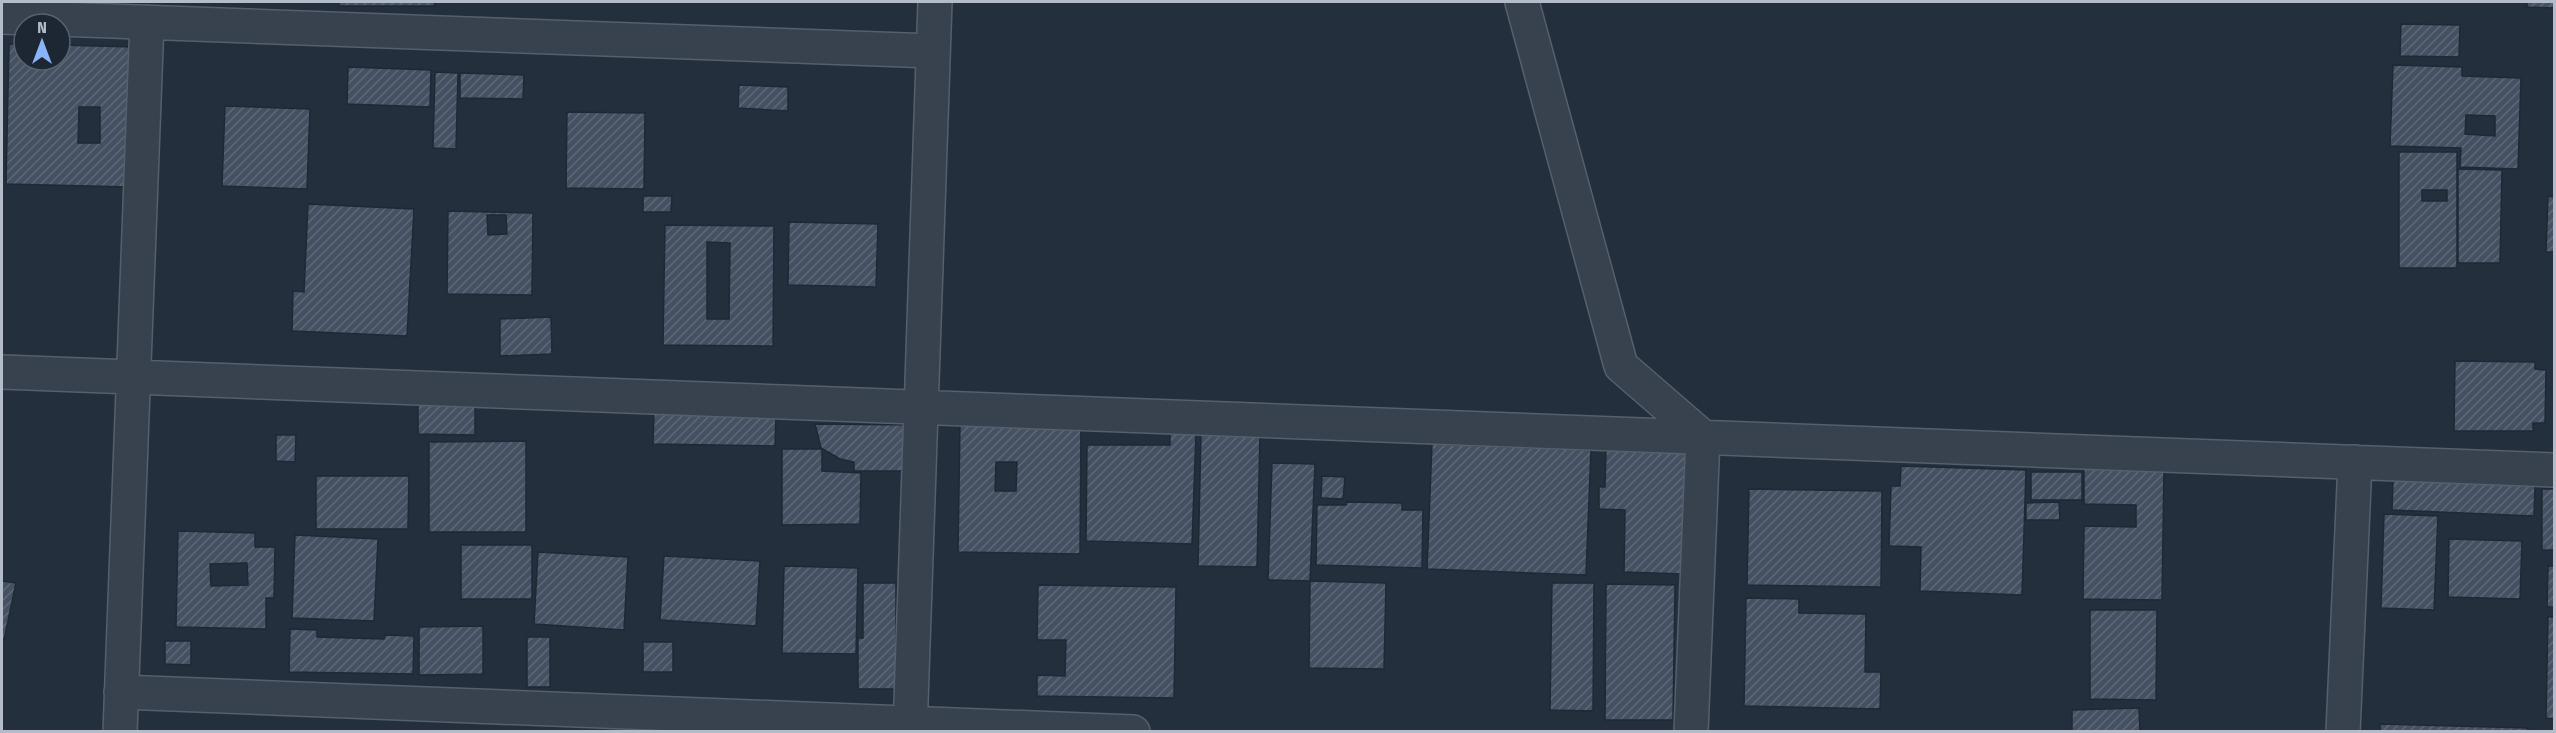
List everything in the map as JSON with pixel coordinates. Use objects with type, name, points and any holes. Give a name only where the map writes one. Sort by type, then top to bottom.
[{"type":"street","points":[[910,727],[935,2]]},
{"type":"street","points":[[1522,2],[1621,366],[1703,437]]},
{"type":"street","points":[[2,17],[147,22],[234,14],[933,51]]},
{"type":"street","points":[[120,732],[147,22]]},
{"type":"street","points":[[2,372],[2554,470]]},
{"type":"street","points":[[1691,732],[1703,437]]},
{"type":"street","points":[[2343,732],[2355,462]]},
{"type":"street","points":[[122,692],[910,727],[1133,732]]},
{"type":"building","points":[[339,2],[434,2],[435,6],[339,6]]},
{"type":"building","points":[[2527,2],[2554,2],[2554,8],[2527,7]]},
{"type":"building","points":[[2401,24],[2460,25],[2459,57],[2400,56]]},
{"type":"building","points":[[9,44],[12,44],[12,72],[72,72],[72,45],[134,47],[131,187],[6,184]],"holes":[[[79,107],[100,107],[100,143],[78,143]]]},
{"type":"building","points":[[2393,65],[2462,67],[2462,76],[2521,78],[2518,169],[2460,167],[2461,148],[2390,146]],"holes":[[[2466,115],[2495,116],[2495,136],[2465,134]]]},
{"type":"building","points":[[348,67],[431,70],[430,107],[347,104]]},
{"type":"building","points":[[435,72],[458,73],[456,149],[433,148]]},
{"type":"building","points":[[460,73],[524,75],[523,99],[460,98]]},
{"type":"building","points":[[739,85],[788,87],[788,111],[738,108]]},
{"type":"building","points":[[225,106],[310,109],[307,189],[222,186]]},
{"type":"building","points":[[567,112],[645,113],[644,189],[566,188]]},
{"type":"building","points":[[2399,152],[2457,152],[2457,268],[2399,268]],"holes":[[[2422,190],[2447,190],[2447,201],[2422,201]]]},
{"type":"building","points":[[2458,169],[2502,170],[2500,263],[2458,263]]},
{"type":"building","points":[[643,196],[672,196],[671,212],[643,212]]},
{"type":"building","points":[[2548,196],[2554,197],[2554,252],[2546,252]]},
{"type":"building","points":[[308,204],[414,209],[407,336],[292,331],[293,291],[304,292]]},
{"type":"building","points":[[448,211],[533,213],[532,295],[447,294]],"holes":[[[487,215],[506,215],[507,234],[488,235]]]},
{"type":"building","points":[[789,222],[878,224],[876,287],[788,285]]},
{"type":"building","points":[[665,225],[774,226],[773,346],[663,345]],"holes":[[[707,242],[730,243],[729,319],[707,319]]]},
{"type":"building","points":[[551,317],[552,354],[500,356],[500,319]]},
{"type":"building","points":[[2455,361],[2535,362],[2535,369],[2546,370],[2545,423],[2533,423],[2533,431],[2454,431]]},
{"type":"building","points":[[418,404],[475,404],[475,435],[418,434]]},
{"type":"building","points":[[654,412],[776,414],[775,446],[653,444]]},
{"type":"building","points":[[960,423],[1081,425],[1080,554],[958,552]],"holes":[[[996,462],[1017,462],[1016,491],[995,491]]]},
{"type":"building","points":[[815,424],[916,425],[916,471],[854,471],[854,462],[840,459],[821,448]]},
{"type":"building","points":[[1170,432],[1196,432],[1192,544],[1086,541],[1087,445],[1170,445]]},
{"type":"building","points":[[1201,434],[1260,435],[1257,567],[1198,566]]},
{"type":"building","points":[[276,435],[296,435],[295,462],[276,461]]},
{"type":"building","points":[[526,441],[526,532],[429,532],[429,442]]},
{"type":"building","points":[[1432,444],[1591,450],[1586,575],[1427,569]]},
{"type":"building","points":[[1606,448],[1686,450],[1683,574],[1624,572],[1625,510],[1599,509],[1599,487],[1605,487]]},
{"type":"building","points":[[782,449],[822,449],[822,471],[861,473],[860,524],[782,525]]},
{"type":"building","points":[[1272,463],[1315,464],[1310,581],[1268,580]]},
{"type":"building","points":[[1901,466],[2026,470],[2022,595],[1920,591],[1921,547],[1889,546],[1891,486],[1900,486]]},
{"type":"building","points":[[2084,468],[2164,469],[2162,600],[2083,599],[2084,526],[2136,527],[2136,505],[2084,504]]},
{"type":"building","points":[[2031,472],[2082,472],[2082,500],[2031,500]]},
{"type":"building","points":[[316,476],[409,476],[408,529],[316,529]]},
{"type":"building","points":[[1322,476],[1345,477],[1343,499],[1321,498]]},
{"type":"building","points":[[2393,479],[2535,486],[2534,516],[2392,510]]},
{"type":"building","points":[[1749,489],[1882,491],[1881,587],[1747,585]]},
{"type":"building","points":[[2542,489],[2554,489],[2554,550],[2542,550]]},
{"type":"building","points":[[1346,502],[1402,503],[1402,510],[1423,510],[1422,568],[1316,565],[1317,505],[1346,505]]},
{"type":"building","points":[[2059,502],[2060,520],[2026,520],[2026,503]]},
{"type":"building","points":[[2384,514],[2438,516],[2434,610],[2381,608]]},
{"type":"building","points":[[178,531],[255,533],[255,547],[275,547],[274,598],[266,598],[266,629],[176,627]],"holes":[[[247,563],[248,585],[211,586],[210,564]]]},
{"type":"building","points":[[295,535],[378,539],[374,621],[292,618]]},
{"type":"building","points":[[2449,539],[2522,541],[2520,599],[2448,597]]},
{"type":"building","points":[[461,545],[532,545],[532,599],[461,599]]},
{"type":"building","points":[[538,552],[628,557],[624,630],[534,624]]},
{"type":"building","points":[[664,556],[760,561],[756,626],[660,620]]},
{"type":"building","points":[[784,566],[858,568],[856,654],[782,653]]},
{"type":"building","points":[[2548,566],[2554,566],[2554,607],[2547,607]]},
{"type":"building","points":[[2,581],[16,583],[4,640],[2,639]]},
{"type":"building","points":[[1310,581],[1386,583],[1384,669],[1309,668]]},
{"type":"building","points":[[863,583],[896,583],[896,689],[858,689],[858,638],[863,638]]},
{"type":"building","points":[[1552,583],[1594,583],[1593,711],[1550,710]]},
{"type":"building","points":[[1606,584],[1675,585],[1673,720],[1605,720]]},
{"type":"building","points":[[1038,585],[1176,587],[1174,698],[1037,696],[1037,675],[1065,676],[1066,640],[1037,640]]},
{"type":"building","points":[[1746,598],[1799,599],[1799,613],[1866,614],[1865,672],[1881,672],[1880,709],[1744,706]]},
{"type":"building","points":[[2090,610],[2157,610],[2156,700],[2090,699]]},
{"type":"building","points":[[2548,617],[2554,617],[2554,719],[2546,718]]},
{"type":"building","points":[[483,626],[483,674],[419,675],[419,627]]},
{"type":"building","points":[[290,629],[317,630],[317,637],[384,639],[385,635],[414,636],[413,674],[289,672]]},
{"type":"building","points":[[527,637],[550,637],[550,687],[527,687]]},
{"type":"building","points":[[165,641],[191,641],[191,665],[165,664]]},
{"type":"building","points":[[643,642],[673,642],[673,672],[643,672]]},
{"type":"building","points":[[2139,708],[2140,732],[2072,732],[2072,710]]},
{"type":"building","points":[[2380,724],[2528,728],[2527,732],[2380,732]]}]
